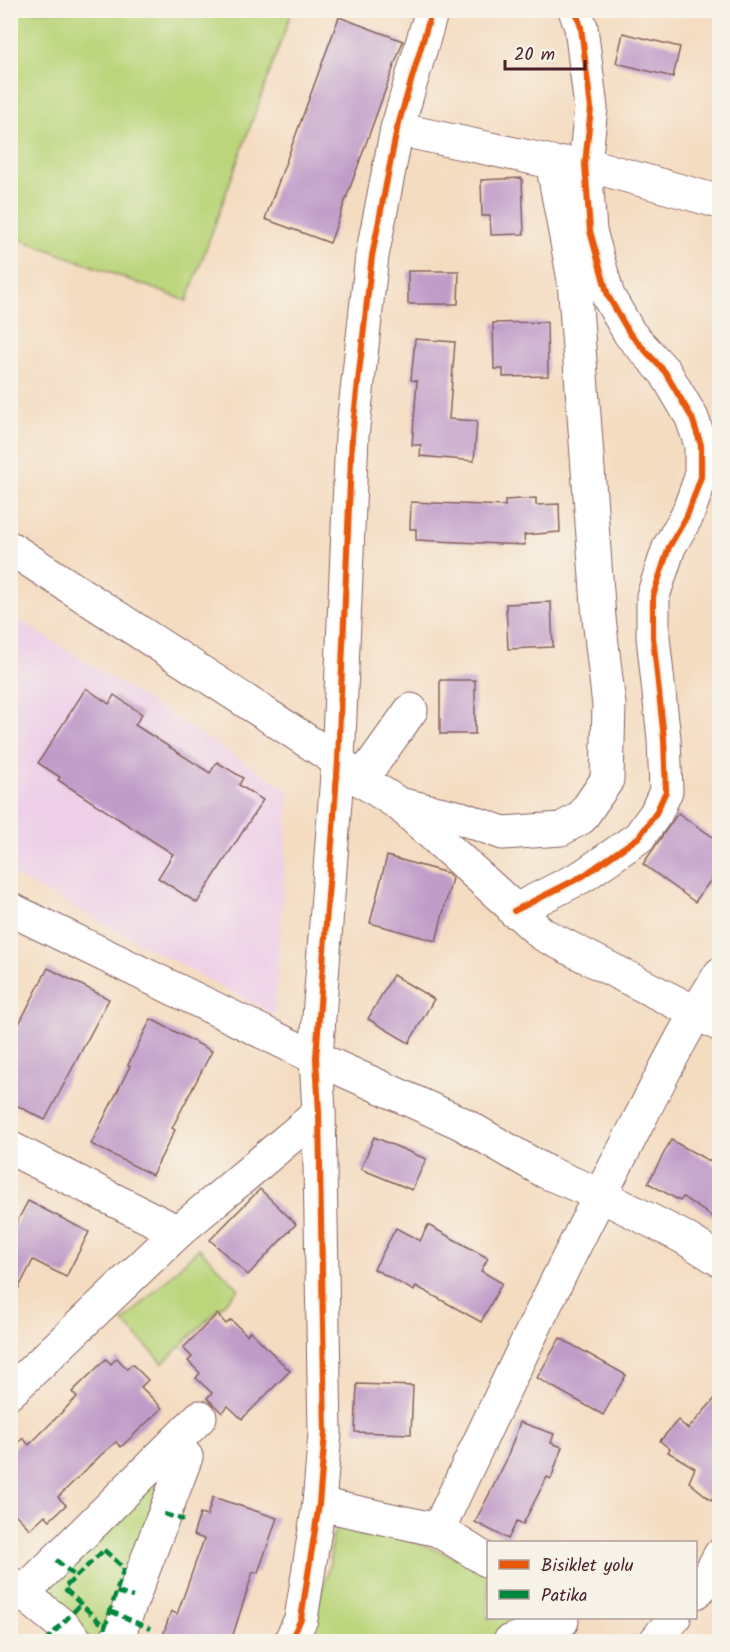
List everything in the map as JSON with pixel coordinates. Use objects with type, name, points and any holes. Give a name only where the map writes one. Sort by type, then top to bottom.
[{"type":"street","points":[[290,1641],[301,1619],[319,1504],[325,1433],[316,1058],[350,771],[352,436],[372,256],[397,129],[432,10]]},
{"type":"street","points":[[575,10],[581,27],[591,108],[585,164],[590,231],[608,296],[630,334],[665,372],[692,418],[701,445],[701,477]]},
{"type":"street","points":[[397,129],[552,162],[585,164],[720,201]]},
{"type":"street","points":[[399,804],[461,818],[503,833],[561,829],[580,818],[607,780],[609,705],[598,597],[574,280],[552,162]]},
{"type":"street","points":[[514,911],[583,876],[639,837],[656,813],[666,790],[664,739],[652,637],[652,596],[669,547],[687,516],[701,477],[720,451]]},
{"type":"street","points":[[10,548],[399,804],[514,911],[542,934],[708,1018]]},
{"type":"street","points":[[350,771],[411,710]]},
{"type":"street","points":[[10,909],[316,1058],[461,1123],[546,1172],[600,1194],[683,1237],[720,1260]]},
{"type":"street","points":[[438,1530],[512,1371],[600,1194],[708,1018],[720,974]]},
{"type":"street","points":[[10,1392],[178,1232],[319,1113]]},
{"type":"street","points":[[10,1148],[178,1232]]},
{"type":"street","points":[[77,1641],[62,1625],[17,1588],[200,1417]]},
{"type":"street","points":[[116,1641],[186,1457],[174,1443]]},
{"type":"street","points":[[319,1504],[438,1530],[487,1560]]},
{"type":"street","points":[[706,1592],[720,1555]]},
{"type":"street","points":[[655,1641],[672,1619]]},
{"type":"street","points":[[509,1641],[566,1626]]},
{"type":"shaded area","points":[[10,614],[289,790],[275,1015],[11,874]]},
{"type":"green space","points":[[10,11],[292,11],[187,301],[11,236]]},
{"type":"green space","points":[[199,1248],[239,1289],[163,1363],[123,1322]]},
{"type":"green space","points":[[168,1459],[106,1641],[93,1641],[39,1590]]},
{"type":"green space","points":[[359,1521],[474,1564],[487,1571],[487,1619],[527,1619],[510,1631],[480,1641],[298,1642],[325,1580],[333,1536],[338,1524]]},
{"type":"building","points":[[339,17],[403,41],[330,243],[265,219]]},
{"type":"building","points":[[623,33],[680,47],[673,77],[616,63]]},
{"type":"building","points":[[522,178],[524,234],[491,235],[490,216],[482,216],[481,180]]},
{"type":"building","points":[[408,271],[459,271],[458,304],[408,304]]},
{"type":"building","points":[[547,322],[548,376],[503,377],[503,369],[494,369],[493,323]]},
{"type":"building","points":[[415,339],[455,342],[449,419],[477,421],[474,461],[420,456],[421,445],[412,445],[417,381],[411,380]]},
{"type":"building","points":[[536,498],[536,505],[559,504],[560,532],[524,535],[525,545],[416,540],[416,529],[410,529],[411,502],[505,506],[505,500]]},
{"type":"building","points":[[551,602],[553,647],[508,649],[506,604]]},
{"type":"building","points":[[440,680],[475,680],[475,734],[440,734]]},
{"type":"building","points":[[86,688],[109,704],[114,695],[142,714],[135,725],[210,773],[217,762],[243,778],[239,785],[263,800],[197,903],[158,878],[173,854],[58,780],[60,777],[38,763]]},
{"type":"building","points":[[678,813],[720,842],[720,867],[695,902],[643,864]]},
{"type":"building","points":[[387,856],[447,873],[452,878],[436,941],[370,923]]},
{"type":"building","points":[[48,968],[109,999],[45,1120],[10,1102],[10,1041]]},
{"type":"building","points":[[393,975],[434,999],[409,1043],[368,1019]]},
{"type":"building","points":[[151,1019],[212,1051],[172,1128],[175,1130],[152,1175],[91,1144]]},
{"type":"building","points":[[374,1137],[426,1159],[412,1190],[361,1169]]},
{"type":"building","points":[[671,1140],[720,1167],[720,1222],[683,1197],[680,1201],[648,1183]]},
{"type":"building","points":[[260,1189],[296,1224],[248,1275],[210,1240]]},
{"type":"building","points":[[28,1201],[89,1232],[66,1277],[33,1260],[10,1305],[10,1235]]},
{"type":"building","points":[[428,1225],[488,1258],[481,1271],[502,1283],[481,1322],[416,1286],[414,1291],[374,1269],[396,1228],[420,1241]]},
{"type":"building","points":[[217,1314],[226,1324],[231,1320],[247,1335],[250,1331],[290,1371],[242,1419],[228,1406],[222,1413],[207,1398],[212,1393],[196,1378],[200,1373],[188,1361],[192,1357],[183,1348]]},
{"type":"building","points":[[560,1338],[626,1375],[603,1415],[537,1378]]},
{"type":"building","points":[[117,1358],[127,1369],[132,1364],[148,1380],[141,1387],[162,1408],[121,1447],[116,1442],[58,1497],[66,1505],[50,1520],[45,1515],[30,1529],[10,1509],[10,1451],[23,1438],[29,1445],[77,1397],[72,1392],[106,1359],[111,1364]]},
{"type":"building","points":[[357,1384],[413,1386],[411,1434],[355,1432]]},
{"type":"building","points":[[720,1393],[720,1490],[711,1500],[689,1482],[695,1468],[668,1452],[670,1449],[660,1441],[678,1420],[688,1429]]},
{"type":"building","points":[[520,1422],[554,1434],[551,1443],[562,1447],[551,1479],[547,1477],[523,1524],[517,1521],[508,1539],[475,1522],[506,1461]]},
{"type":"building","points":[[213,1497],[277,1518],[258,1573],[253,1572],[231,1641],[161,1641],[171,1611],[177,1614],[204,1539],[193,1535],[200,1514],[207,1516]]},
{"type":"marked path","points":[[164,1514],[184,1520]]},
{"type":"marked path","points":[[104,1550],[124,1568],[105,1627],[64,1588],[104,1550]]},
{"type":"marked path","points":[[56,1560],[75,1576]]},
{"type":"marked path","points":[[117,1592],[133,1597]]},
{"type":"marked path","points":[[45,1642],[81,1604]]},
{"type":"marked path","points":[[110,1611],[151,1629]]},
{"type":"cycle path","points":[[290,1642],[301,1619],[319,1504],[325,1433],[316,1058],[338,761],[352,436],[372,256],[397,129],[432,10]]},
{"type":"cycle path","points":[[514,911],[583,876],[639,837],[656,813],[666,791],[664,739],[653,637],[653,596],[669,547],[687,516],[701,477],[701,445],[692,418],[665,372],[630,334],[608,296],[590,231],[585,164],[591,108],[581,27],[575,10]]}]
